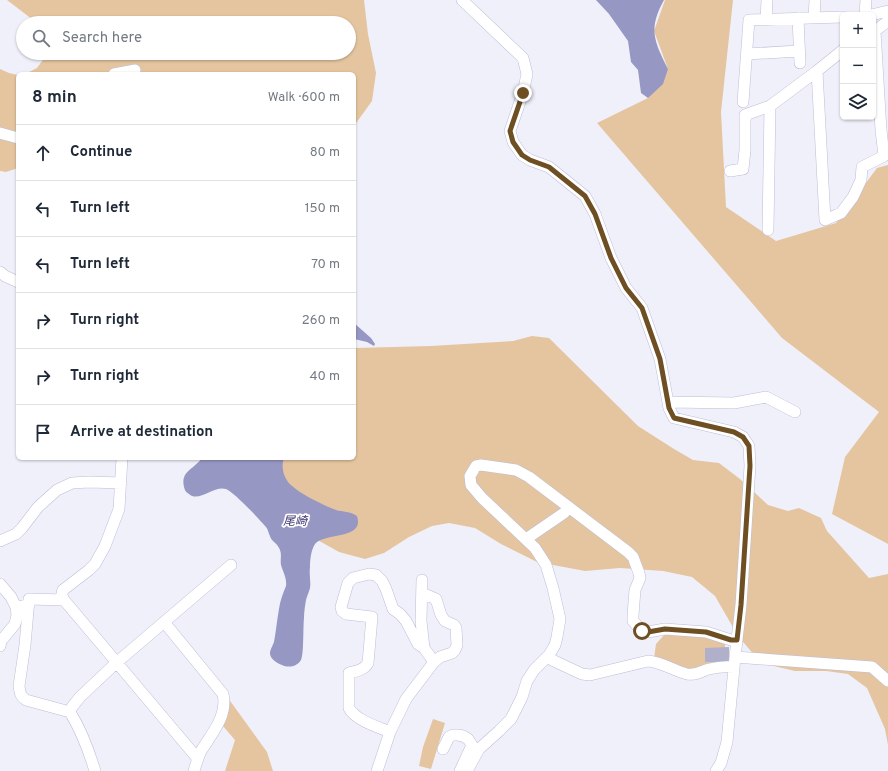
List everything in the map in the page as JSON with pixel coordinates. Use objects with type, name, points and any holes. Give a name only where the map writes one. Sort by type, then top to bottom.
[{"type":"street","points":[[462,0],[523,58],[527,74],[523,93],[510,131],[513,142],[522,155],[530,160],[549,167],[585,196],[595,214],[611,258],[626,288],[642,308],[660,359],[669,408],[674,418],[734,432],[743,437],[749,446],[750,466],[741,605],[727,742],[721,763],[716,771]]},
{"type":"street","points":[[766,20],[768,0]]},
{"type":"street","points":[[814,18],[815,0]]},
{"type":"street","points":[[865,12],[866,0]]},
{"type":"street","points":[[879,13],[888,6]]},
{"type":"street","points":[[743,102],[749,20],[840,17]]},
{"type":"street","points":[[798,18],[800,63]]},
{"type":"street","points":[[817,71],[825,220],[840,213],[853,197],[861,180],[862,167],[886,155],[881,130],[875,31],[888,21]]},
{"type":"street","points":[[746,54],[799,51]]},
{"type":"street","points":[[730,172],[743,169],[745,150],[745,115],[770,106],[840,52]]},
{"type":"street","points":[[124,72],[134,70]]},
{"type":"street","points":[[768,230],[770,106]]},
{"type":"street","points":[[0,133],[16,137]]},
{"type":"street","points":[[0,272],[16,281]]},
{"type":"street","points":[[668,402],[734,403],[766,397],[796,412]]},
{"type":"street","points":[[122,460],[119,509],[105,546],[95,564],[63,590],[62,595],[64,600],[116,663],[198,759]]},
{"type":"street","points":[[467,771],[479,749],[511,720],[522,697],[527,681],[534,670],[549,655],[555,645],[560,619],[546,565],[535,548],[482,498],[471,485],[470,476],[476,466],[481,465],[516,470],[529,477],[628,552],[632,557],[640,578],[635,590],[632,616],[633,621],[642,631],[648,632],[665,629],[706,632],[731,640],[737,640]]},
{"type":"street","points":[[0,541],[16,534],[38,507],[57,490],[72,484],[89,482],[121,483]]},
{"type":"street","points":[[526,539],[564,513],[569,507]]},
{"type":"street","points":[[70,712],[80,697],[116,663],[231,565]]},
{"type":"street","points":[[390,732],[351,713],[349,708],[349,673],[361,669],[368,663],[372,617],[346,614],[342,611],[341,607],[348,583],[353,578],[369,574],[376,575],[382,581],[386,589],[392,609],[400,614],[418,644],[424,648],[434,662]]},
{"type":"street","points":[[422,580],[422,621],[424,648]]},
{"type":"street","points":[[0,584],[11,597],[16,607],[17,615],[15,624],[1,641],[0,646]]},
{"type":"street","points":[[377,771],[390,732],[406,699],[434,662],[440,657],[452,653],[457,645],[456,628],[454,625],[445,621],[441,615],[436,599],[422,593]]},
{"type":"street","points":[[64,600],[29,599],[25,645],[19,686],[20,692],[22,698],[26,700],[70,712],[85,742],[95,771]]},
{"type":"street","points":[[16,607],[29,605]]},
{"type":"street","points":[[164,622],[223,694],[224,700],[220,722],[200,752],[194,771]]},
{"type":"street","points":[[549,655],[552,660],[582,674],[590,675],[648,661],[688,674],[694,674],[734,662],[872,667],[888,681]]},
{"type":"street","points":[[443,749],[450,736],[458,735],[468,739],[472,745],[460,771]]},
{"type":"shaded area","points":[[7,0],[364,0],[368,34],[376,73],[372,101],[356,123],[356,72],[29,72],[37,68],[43,60],[356,60],[356,16],[28,16]]},
{"type":"shaded area","points":[[665,0],[733,0],[721,112],[726,207],[776,241],[836,223],[877,168],[888,165],[888,544],[832,514],[845,457],[879,412],[782,338],[597,123],[648,98],[668,69],[654,31]]},
{"type":"shaded area","points":[[0,69],[16,75],[16,169],[6,172],[0,171]]},
{"type":"shaded area","points":[[532,336],[549,338],[638,426],[693,460],[719,463],[740,479],[768,505],[788,511],[799,508],[821,518],[827,531],[869,578],[888,574],[888,745],[885,729],[867,688],[848,674],[826,671],[795,671],[761,663],[738,636],[715,596],[692,577],[663,571],[620,568],[585,571],[537,562],[501,544],[475,528],[449,523],[432,526],[409,537],[384,553],[365,559],[339,552],[307,534],[252,460],[356,460],[356,348],[431,346],[513,341]]},
{"type":"shaded area","points":[[678,633],[712,639],[725,644],[725,663],[689,671],[654,658],[656,644],[665,634]]},
{"type":"shaded area","points":[[228,698],[267,752],[273,771],[225,771],[235,740],[222,725]]},
{"type":"shaded area","points":[[433,719],[445,723],[431,769],[419,766],[423,747]]},
{"type":"water","points":[[596,0],[664,0],[656,19],[655,35],[656,43],[668,69],[663,84],[648,98],[641,93],[638,70],[631,62],[628,41],[609,14]]},
{"type":"water","points":[[356,325],[371,338],[375,344],[374,346],[367,342],[356,339]]},
{"type":"water","name":"尾崎","points":[[200,460],[284,460],[284,473],[288,482],[292,486],[303,494],[324,505],[336,510],[349,512],[357,516],[358,524],[355,529],[350,532],[320,540],[314,546],[310,561],[310,588],[304,611],[302,657],[301,660],[295,665],[284,666],[272,659],[270,655],[274,642],[280,603],[286,586],[279,548],[272,539],[266,527],[247,506],[230,491],[221,488],[202,495],[193,496],[186,491],[183,482],[185,475]]},
{"type":"building","points":[[729,647],[729,662],[705,662],[705,648]]},
{"type":"route","points":[[523,93],[510,131],[513,142],[522,155],[530,160],[549,167],[585,196],[595,214],[611,258],[626,288],[642,308],[660,359],[669,408],[674,418],[734,432],[743,437],[749,446],[750,466],[741,605],[737,640],[731,640],[706,632],[665,629],[648,632],[642,631]]}]
